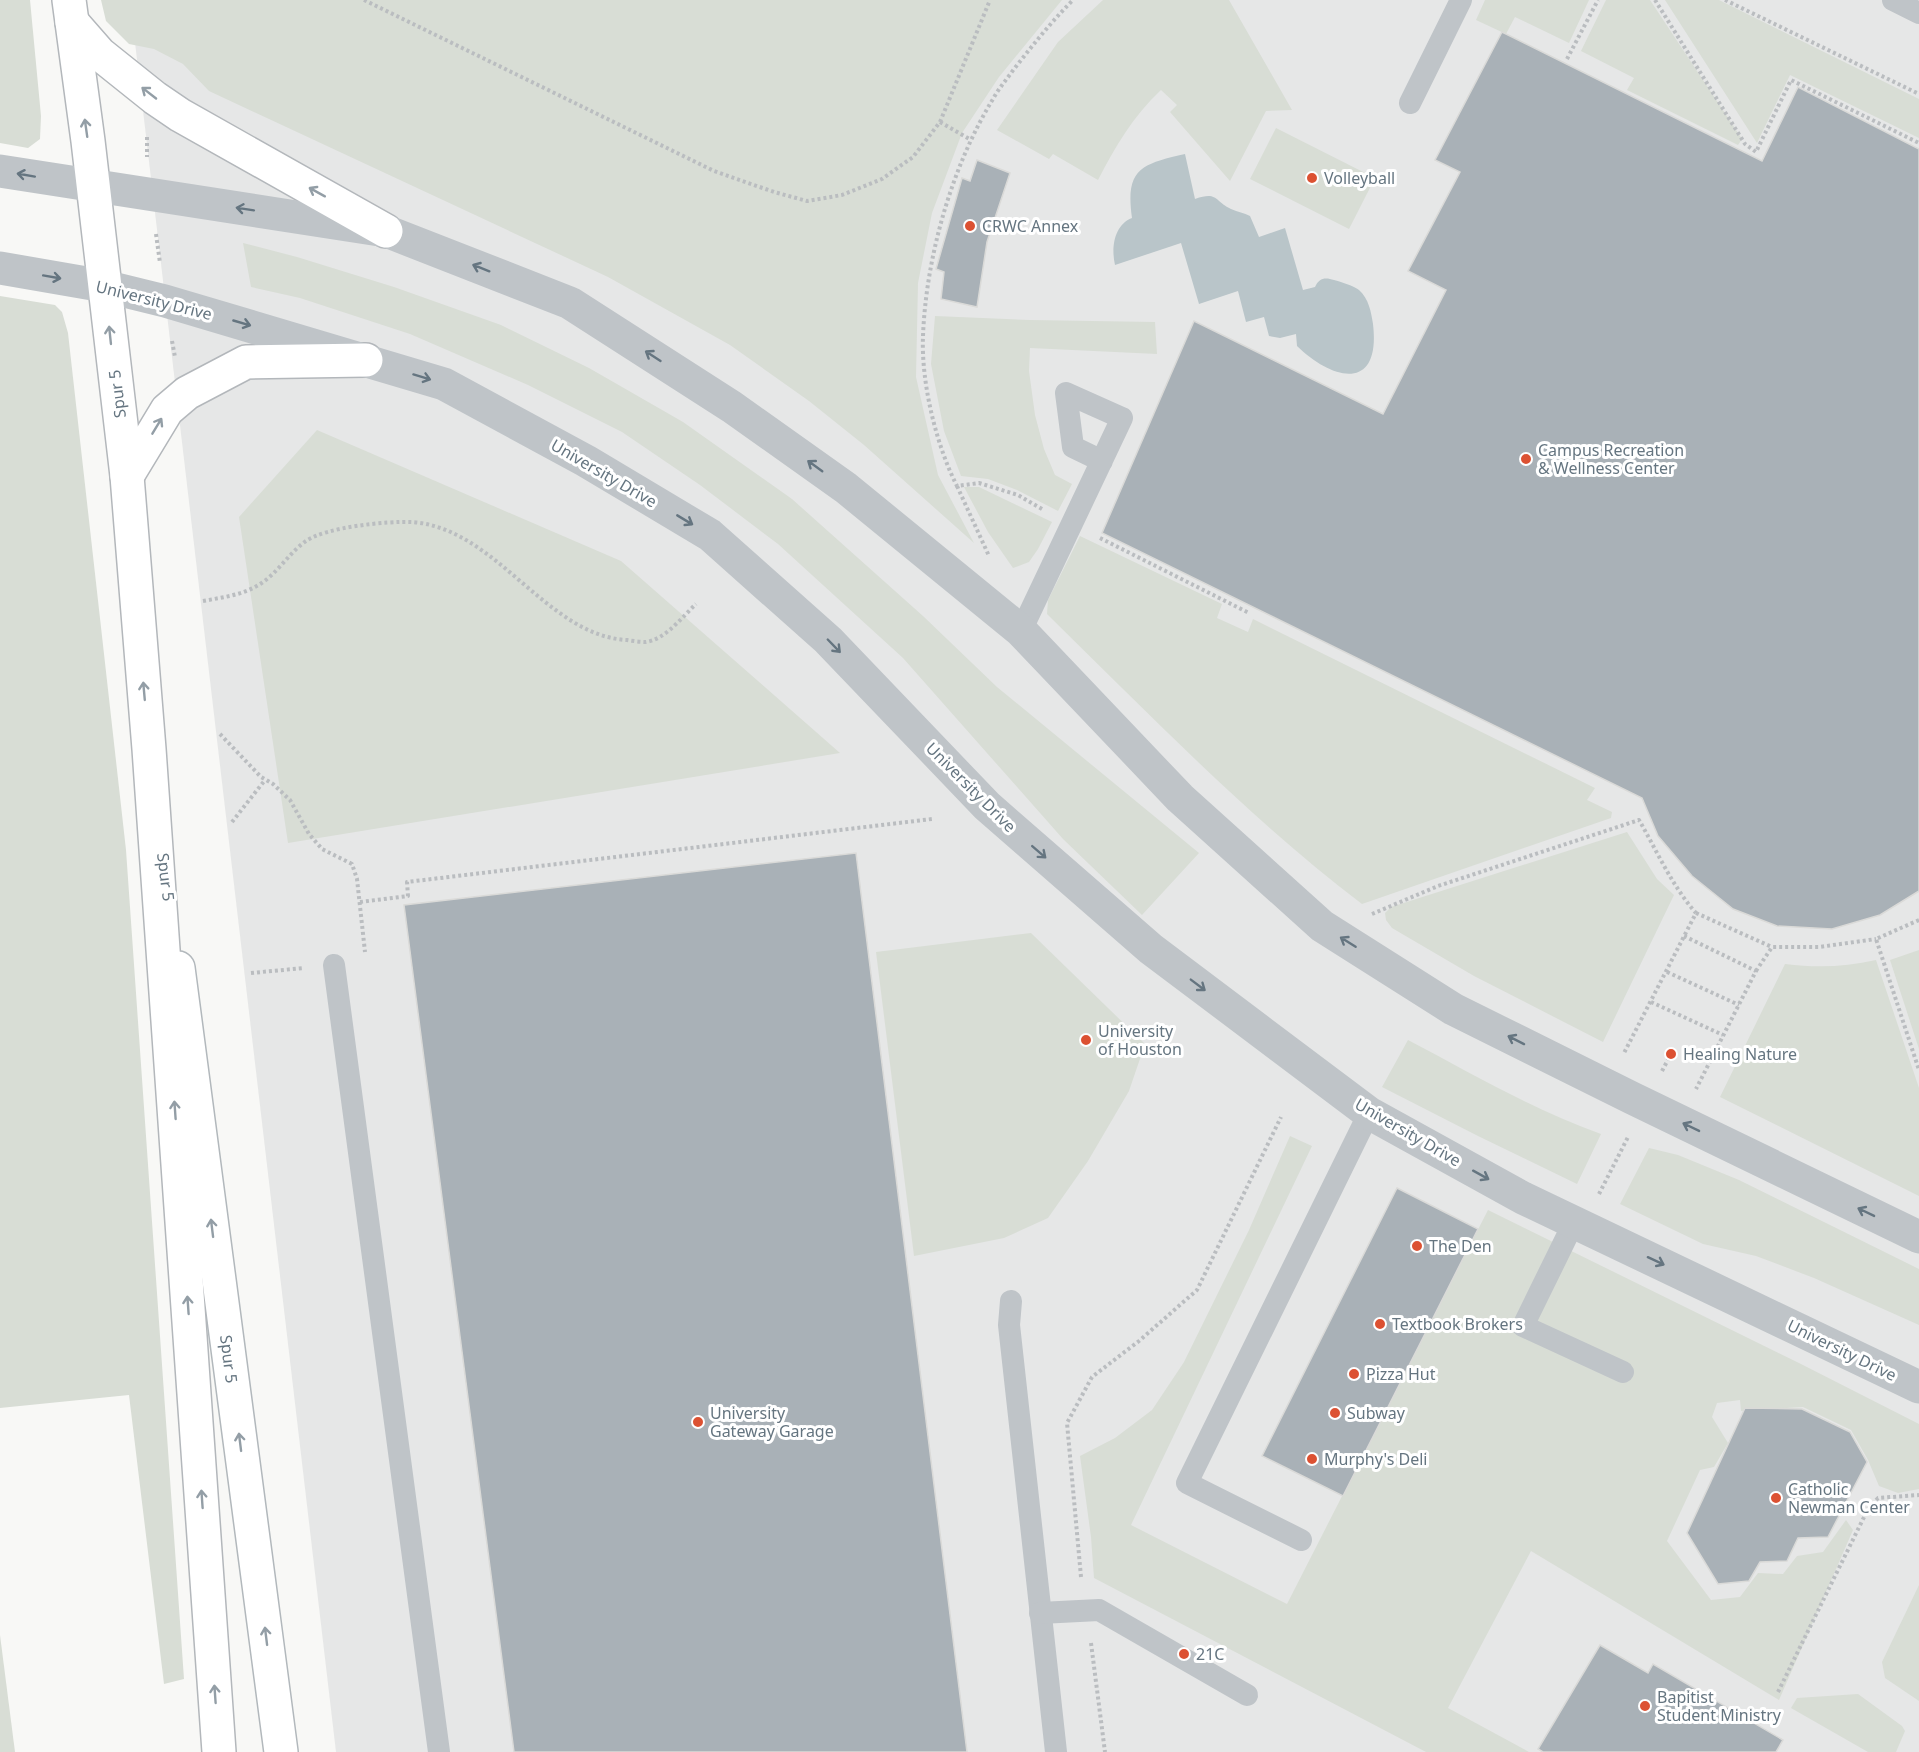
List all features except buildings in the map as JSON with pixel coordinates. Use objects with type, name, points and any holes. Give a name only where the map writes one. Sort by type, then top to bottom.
[{"type":"main road","name":"Spur 5","points":[[70,11],[127,476],[149,749],[219,1752]]},
{"type":"main road","points":[[70,11],[99,54],[155,98],[180,115],[386,231]]},
{"type":"main road","points":[[127,476],[167,410],[187,393],[246,362],[366,360]]},
{"type":"main road","name":"Spur 5","points":[[149,749],[281,1752]]},
{"type":"street","points":[[0,171],[386,231],[570,303],[732,407],[846,488],[1021,631],[1180,798],[1322,926],[1453,1009],[1638,1102],[1919,1237]]},
{"type":"street","name":"University Drive","points":[[0,268],[104,286],[165,301],[444,384],[586,461],[710,535],[828,640],[987,806],[1151,950],[1369,1113],[1523,1198],[1919,1387]]},
{"type":"lane","points":[[1410,103],[1461,0]]},
{"type":"lane","points":[[1893,0],[1919,13]]},
{"type":"lane","points":[[1021,631],[1102,461]]},
{"type":"lane","points":[[334,965],[439,1752]]},
{"type":"lane","points":[[1301,1540],[1187,1483],[1369,1113]]},
{"type":"lane","points":[[1574,1222],[1523,1326],[1623,1372]]},
{"type":"lane","points":[[1011,1301],[1009,1325],[1056,1752]]},
{"type":"lane","points":[[1041,1613],[1099,1610],[1247,1695]]},
{"type":"path","points":[[364,0],[714,171],[807,201],[843,195],[882,179],[913,158],[940,122],[990,0]]},
{"type":"path","points":[[993,565],[946,464],[928,395],[923,337],[933,252],[960,163],[993,98],[1048,25],[1073,0]]},
{"type":"path","points":[[1567,59],[1598,0]]},
{"type":"path","points":[[1655,0],[1745,144],[1756,152],[1791,80],[1919,143]]},
{"type":"path","points":[[1725,0],[1919,94]]},
{"type":"path","points":[[940,122],[971,140]]},
{"type":"path","points":[[147,133],[147,168]]},
{"type":"path","points":[[155,225],[161,272]]},
{"type":"path","points":[[171,339],[177,367]]},
{"type":"path","points":[[957,486],[979,483],[1018,495],[1249,613]]},
{"type":"path","points":[[203,601],[240,594],[264,582],[306,540],[344,527],[410,522],[445,529],[472,544],[577,625],[614,640],[647,642],[666,633],[696,604]]},
{"type":"path","points":[[220,734],[265,780],[273,784],[290,800],[309,834],[322,849],[352,864],[357,879],[360,902],[367,962],[251,973]]},
{"type":"path","points":[[232,822],[265,780]]},
{"type":"path","points":[[360,902],[408,896],[407,882],[932,819]]},
{"type":"path","points":[[1366,917],[1438,886],[1639,819],[1680,894],[1696,913],[1772,947],[1819,947],[1876,939],[1919,920]]},
{"type":"path","points":[[1623,1053],[1696,913]]},
{"type":"path","points":[[1684,936],[1756,971]]},
{"type":"path","points":[[1876,939],[1919,1070]]},
{"type":"path","points":[[1696,1089],[1756,971],[1772,947]]},
{"type":"path","points":[[1666,972],[1739,1005]]},
{"type":"path","points":[[1651,1002],[1723,1035]]},
{"type":"path","points":[[1658,1080],[1671,1054]]},
{"type":"path","points":[[1081,1577],[1067,1423],[1092,1377],[1139,1341],[1197,1290],[1281,1117]]},
{"type":"path","points":[[1598,1195],[1629,1136]]},
{"type":"path","points":[[1778,1692],[1868,1509],[1878,1498],[1919,1495]]},
{"type":"path","points":[[1090,1633],[1105,1752]]},
{"type":"shaded area","points":[[0,0],[30,0],[41,116],[40,139],[28,148],[0,143]]},
{"type":"shaded area","points":[[101,0],[1062,0],[999,77],[962,133],[932,213],[918,283],[916,377],[938,475],[974,543],[864,445],[809,401],[730,345],[608,277],[209,91],[183,64],[154,49],[129,44],[106,21]]},
{"type":"shaded area","name":"University of Houston","points":[[130,0],[1919,0],[1919,1752],[336,1752]]},
{"type":"shaded area","points":[[1103,0],[1229,0],[1292,110],[1266,111],[1230,181],[1170,112],[1177,105],[1161,90],[1125,132],[1098,180],[1053,154],[1049,159],[997,130],[1058,42]]},
{"type":"shaded area","points":[[1485,0],[1589,0],[1569,43],[1515,17],[1506,34],[1476,20]]},
{"type":"shaded area","points":[[1606,0],[1650,0],[1742,139],[1738,145],[1627,90],[1634,78],[1581,51]]},
{"type":"shaded area","points":[[1665,0],[1719,0],[1919,99],[1919,138],[1790,75],[1757,143]]},
{"type":"shaded area","name":"Volleyball","points":[[1276,128],[1375,178],[1349,229],[1250,179]]},
{"type":"shaded area","points":[[1185,154],[1195,199],[1212,197],[1231,209],[1250,216],[1259,237],[1285,228],[1303,290],[1315,287],[1320,280],[1328,279],[1359,290],[1367,302],[1371,315],[1374,346],[1370,361],[1362,370],[1352,374],[1325,367],[1297,346],[1296,334],[1280,338],[1269,336],[1264,317],[1246,322],[1238,291],[1199,304],[1181,243],[1115,265],[1113,251],[1115,238],[1121,226],[1132,218],[1131,189],[1139,171],[1157,161]]},
{"type":"shaded area","points":[[243,243],[394,287],[501,325],[589,368],[683,422],[792,499],[923,616],[997,687],[1199,853],[1142,915],[1063,839],[903,658],[778,544],[700,485],[622,432],[528,385],[410,334],[300,298],[251,287]]},
{"type":"shaded area","points":[[0,296],[55,305],[62,312],[68,333],[126,850],[184,1679],[164,1684],[129,1395],[0,1408]]},
{"type":"shaded area","points":[[935,316],[1155,322],[1157,354],[1030,348],[1029,371],[1035,415],[1044,449],[1055,475],[1072,484],[1058,511],[1017,490],[988,479],[961,476],[944,431],[931,364]]},
{"type":"shaded area","points":[[317,430],[621,561],[840,753],[288,843],[239,517]]},
{"type":"shaded area","points":[[964,487],[979,487],[1052,522],[1029,562],[1013,568],[988,532]]},
{"type":"shaded area","points":[[1080,536],[1222,604],[1217,618],[1248,632],[1253,619],[1595,788],[1587,800],[1612,812],[1611,818],[1362,904],[1320,871],[1239,800],[1161,727],[1047,614],[1048,600]]},
{"type":"shaded area","points":[[1627,832],[1657,879],[1674,895],[1603,1042],[1474,976],[1392,928],[1386,920],[1385,913],[1391,907]]},
{"type":"shaded area","points":[[1031,933],[1145,1044],[1129,1091],[1088,1161],[1048,1218],[1004,1238],[914,1256],[876,952]]},
{"type":"shaded area","points":[[1919,950],[1919,1049],[1890,960]]},
{"type":"shaded area","points":[[1876,960],[1919,1088],[1919,1196],[1720,1097],[1785,964],[1831,966]]},
{"type":"shaded area","points":[[1408,1040],[1551,1114],[1601,1134],[1577,1184],[1382,1087]]},
{"type":"shaded area","points":[[1290,1136],[1312,1146],[1131,1525],[1287,1604],[1488,1210],[1919,1424],[1919,1489],[1898,1493],[1879,1486],[1851,1430],[1803,1407],[1741,1411],[1740,1400],[1717,1403],[1712,1417],[1728,1443],[1714,1467],[1700,1470],[1667,1541],[1711,1600],[1740,1597],[1758,1573],[1783,1574],[1797,1556],[1823,1552],[1846,1520],[1853,1530],[1779,1700],[1531,1551],[1448,1708],[1529,1752],[1426,1752],[1094,1578],[1080,1456],[1115,1438],[1152,1410],[1184,1362],[1249,1230]]},
{"type":"shaded area","points":[[1649,1148],[1678,1155],[1739,1180],[1919,1269],[1919,1325],[1814,1278],[1756,1256],[1703,1244],[1620,1204]]},
{"type":"shaded area","points":[[1919,1585],[1919,1701],[1885,1678],[1882,1662]]},
{"type":"shaded area","points":[[0,1635],[15,1752],[0,1752]]},
{"type":"shaded area","points":[[1858,1694],[1902,1726],[1905,1731],[1896,1752],[1868,1752],[1791,1708],[1797,1698]]},
{"type":"place","name":"Volleyball","points":[[1312,178]]},
{"type":"place","name":"CRWC Annex","points":[[970,226]]},
{"type":"place","name":"Campus Recreation & Wellness Center","points":[[1526,459]]},
{"type":"place","name":"University of Houston","points":[[1086,1040]]},
{"type":"place","name":"Healing Nature","points":[[1671,1054]]},
{"type":"place","name":"The Den","points":[[1417,1246]]},
{"type":"place","name":"Textbook Brokers","points":[[1380,1324]]},
{"type":"place","name":"Pizza Hut","points":[[1354,1374]]},
{"type":"place","name":"Subway","points":[[1335,1413]]},
{"type":"place","name":"University Gateway Garage","points":[[698,1422]]},
{"type":"place","name":"Murphy's Deli","points":[[1312,1459]]},
{"type":"place","name":"Catholic Newman Center","points":[[1776,1498]]},
{"type":"place","name":"21C","points":[[1184,1654]]},
{"type":"place","name":"Bapitist Student Ministry","points":[[1645,1706]]}]
